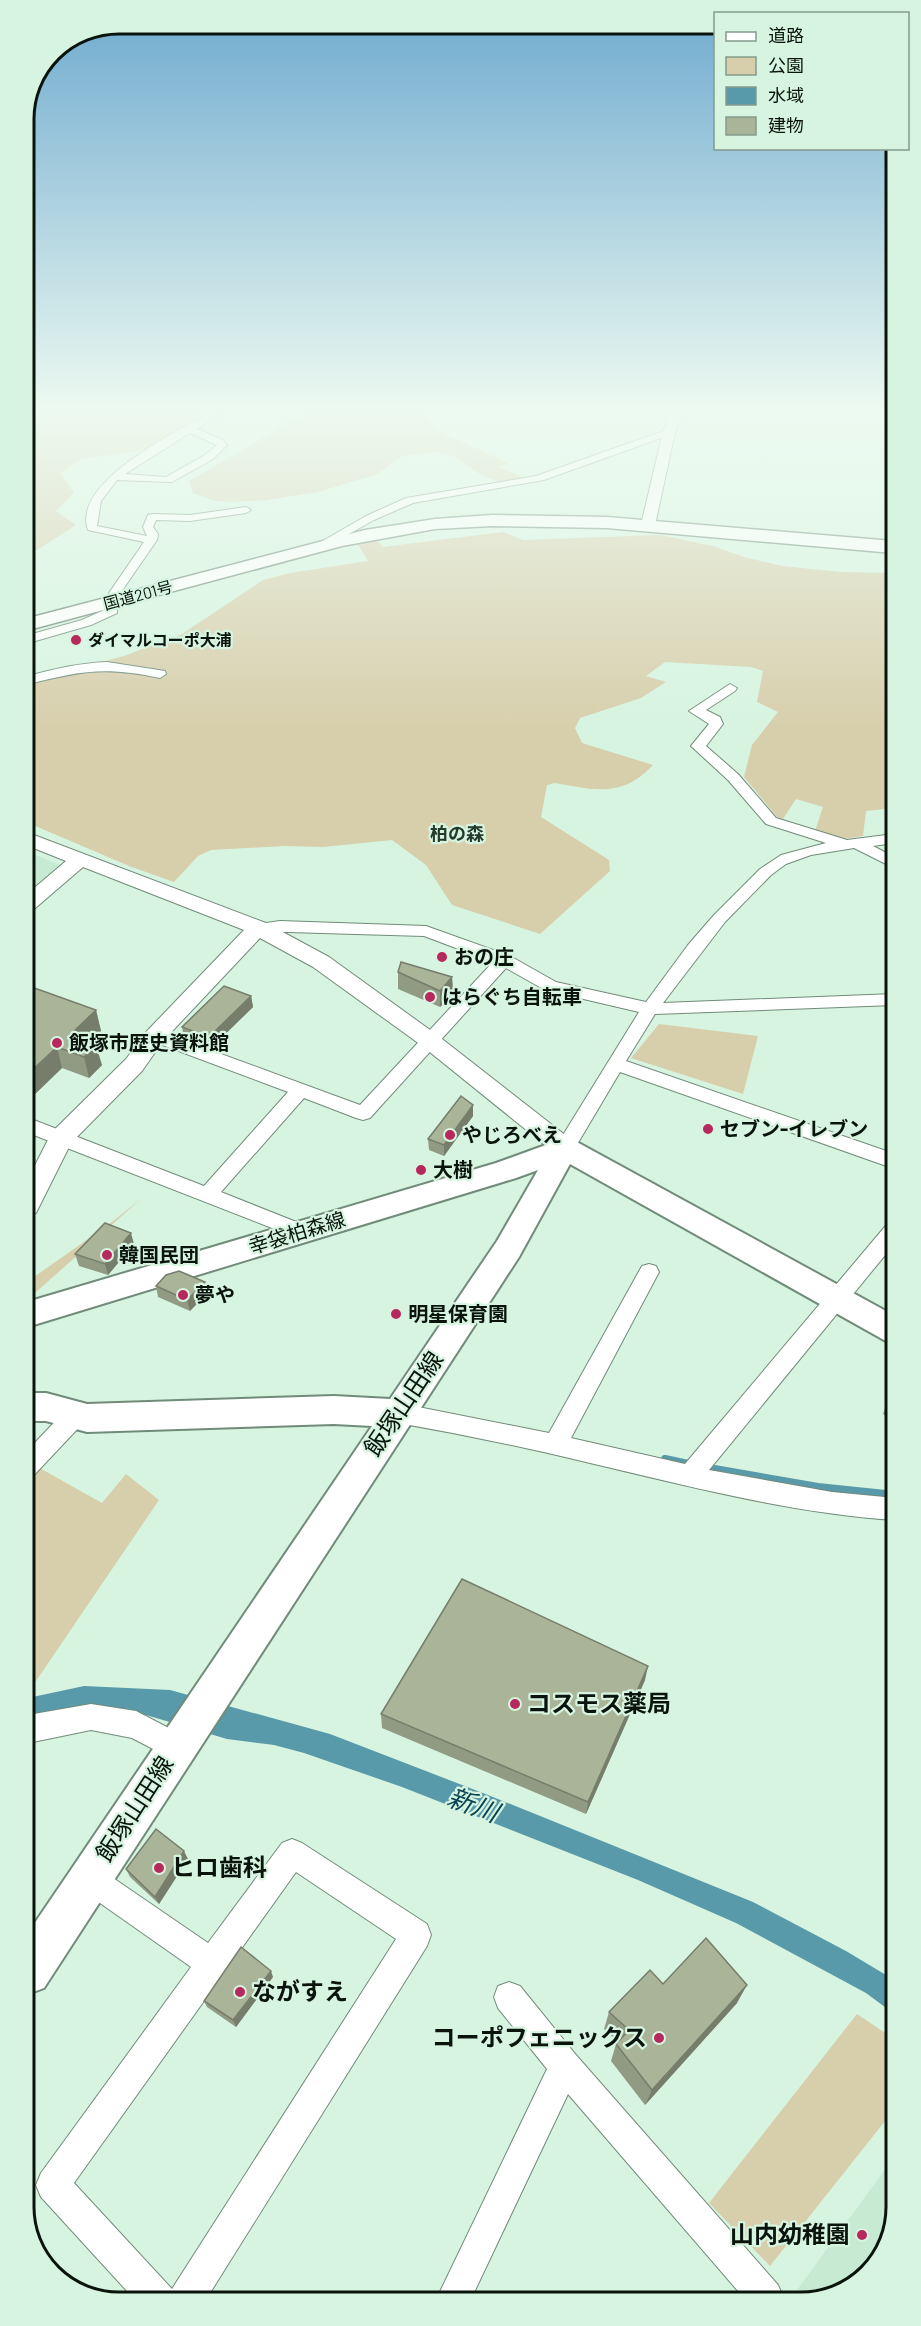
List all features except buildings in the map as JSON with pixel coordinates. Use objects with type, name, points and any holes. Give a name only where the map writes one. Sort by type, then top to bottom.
[{"type":"highway","name":"国道201号","points":[[35,622],[380,531],[434,524],[543,519],[648,525],[886,546]]},
{"type":"main road","name":"幸袋柏森線","points":[[35,1312],[506,1171],[566,1148]]},
{"type":"main road","points":[[566,1148],[886,1326]]},
{"type":"main road","name":"飯塚山田線","points":[[35,1962],[508,1249],[566,1148]]},
{"type":"main road","points":[[35,1407],[45,1407],[87,1418],[334,1410],[398,1413]]},
{"type":"street","points":[[91,516],[92,528],[151,540]]},
{"type":"street","points":[[116,593],[151,540],[153,534],[148,527],[152,517],[190,518],[207,516]]},
{"type":"street","points":[[320,546],[379,516]]},
{"type":"street","points":[[648,525],[650,516]]},
{"type":"street","points":[[35,637],[111,614],[113,610]]},
{"type":"street","points":[[35,678],[75,667],[100,664],[124,666],[160,674]]},
{"type":"street","points":[[730,688],[696,711],[715,720],[716,724],[698,746],[733,777],[797,854]]},
{"type":"street","points":[[771,821],[854,844],[886,859]]},
{"type":"street","points":[[35,842],[258,928],[321,962],[429,1040],[566,1148],[650,1009],[683,960],[725,912],[776,863],[797,854],[886,839]]},
{"type":"street","points":[[35,898],[79,860]]},
{"type":"street","points":[[35,1190],[61,1138],[134,1065],[155,1036],[258,928],[280,926],[426,931],[504,960],[551,986],[650,1009],[886,1000]]},
{"type":"street","points":[[155,1036],[363,1113],[504,960]]},
{"type":"street","points":[[616,1064],[886,1159]]},
{"type":"street","points":[[207,1195],[300,1089]]},
{"type":"street","points":[[35,1128],[302,1232]]},
{"type":"street","points":[[695,1469],[886,1238]]},
{"type":"street","points":[[560,1436],[649,1272]]},
{"type":"street","points":[[398,1413],[560,1436],[851,1506],[886,1508]]},
{"type":"street","points":[[35,1459],[76,1415]]},
{"type":"street","points":[[35,1728],[91,1717],[136,1725],[190,1725]]},
{"type":"street","points":[[151,2291],[53,2185],[292,1853],[416,1935],[191,2291]]},
{"type":"street","points":[[90,1879],[212,1964]]},
{"type":"street","points":[[509,1997],[565,2066],[762,2292]]},
{"type":"street","points":[[457,2291],[565,2066]]},
{"type":"shaded area","points":[[35,855],[60,865],[35,889]]},
{"type":"shaded area","name":"山内幼稚園","points":[[886,2168],[886,2217],[882,2234],[872,2254],[862,2267],[844,2280],[829,2287],[796,2292]]},
{"type":"green space","points":[[35,516],[62,516],[76,525],[35,551]]},
{"type":"green space","points":[[503,532],[523,540],[660,535],[713,546],[744,557],[782,566],[841,572],[886,573],[886,809],[866,811],[863,836],[843,839],[815,831],[823,807],[796,799],[783,819],[777,817],[744,777],[752,745],[778,712],[757,702],[763,671],[751,667],[665,662],[646,676],[666,682],[641,698],[580,718],[575,728],[582,743],[653,765],[642,776],[619,787],[595,789],[555,783],[547,785],[541,817],[609,860],[610,871],[540,934],[452,905],[426,865],[392,840],[323,847],[284,846],[211,850],[198,856],[174,882],[129,866],[35,826],[35,680],[124,656],[182,634],[263,580],[290,573],[368,561],[357,543],[377,540],[383,547]]},
{"type":"green space","points":[[659,1024],[758,1036],[743,1094],[631,1058]]},
{"type":"green space","points":[[142,1198],[35,1293],[35,1276]]},
{"type":"green space","points":[[35,1467],[102,1503],[126,1474],[159,1500],[35,1682]]},
{"type":"green space","points":[[857,2014],[886,2034],[886,2120],[770,2266],[709,2203]]},
{"type":"water","name":"新川","points":[[84,1686],[170,1690],[330,1734],[753,1902],[886,1975],[886,2008],[866,1993],[736,1923],[638,1880],[402,1787],[304,1753],[274,1745],[227,1739],[146,1715],[116,1710],[59,1713],[35,1719],[35,1696]]},
{"type":"waterway","points":[[665,1459],[693,1465]]},
{"type":"waterway","points":[[703,1467],[818,1487],[886,1494]]},
{"type":"place","name":"ダイマルコーポ大浦","points":[[76,640]]},
{"type":"place","name":"おの庄","points":[[442,957]]},
{"type":"place","name":"はらぐち自転車","points":[[430,997]]},
{"type":"place","name":"飯塚市歴史資料館","points":[[57,1043]]},
{"type":"place","name":"セブン-イレブン","points":[[708,1129]]},
{"type":"place","name":"やじろべえ","points":[[450,1135]]},
{"type":"place","name":"大樹","points":[[421,1170]]},
{"type":"place","name":"韓国民団","points":[[107,1255]]},
{"type":"place","name":"夢や","points":[[183,1295]]},
{"type":"place","name":"明星保育園","points":[[396,1314]]},
{"type":"place","name":"コスモス薬局","points":[[515,1704]]},
{"type":"place","name":"ヒロ歯科","points":[[159,1868]]},
{"type":"place","name":"ながすえ","points":[[240,1992]]},
{"type":"place","name":"コーポフェニックス","points":[[659,2038]]},
{"type":"place","name":"山内幼稚園","points":[[862,2235]]},
{"type":"district","name":"柏の森","points":[[457,834]]}]
